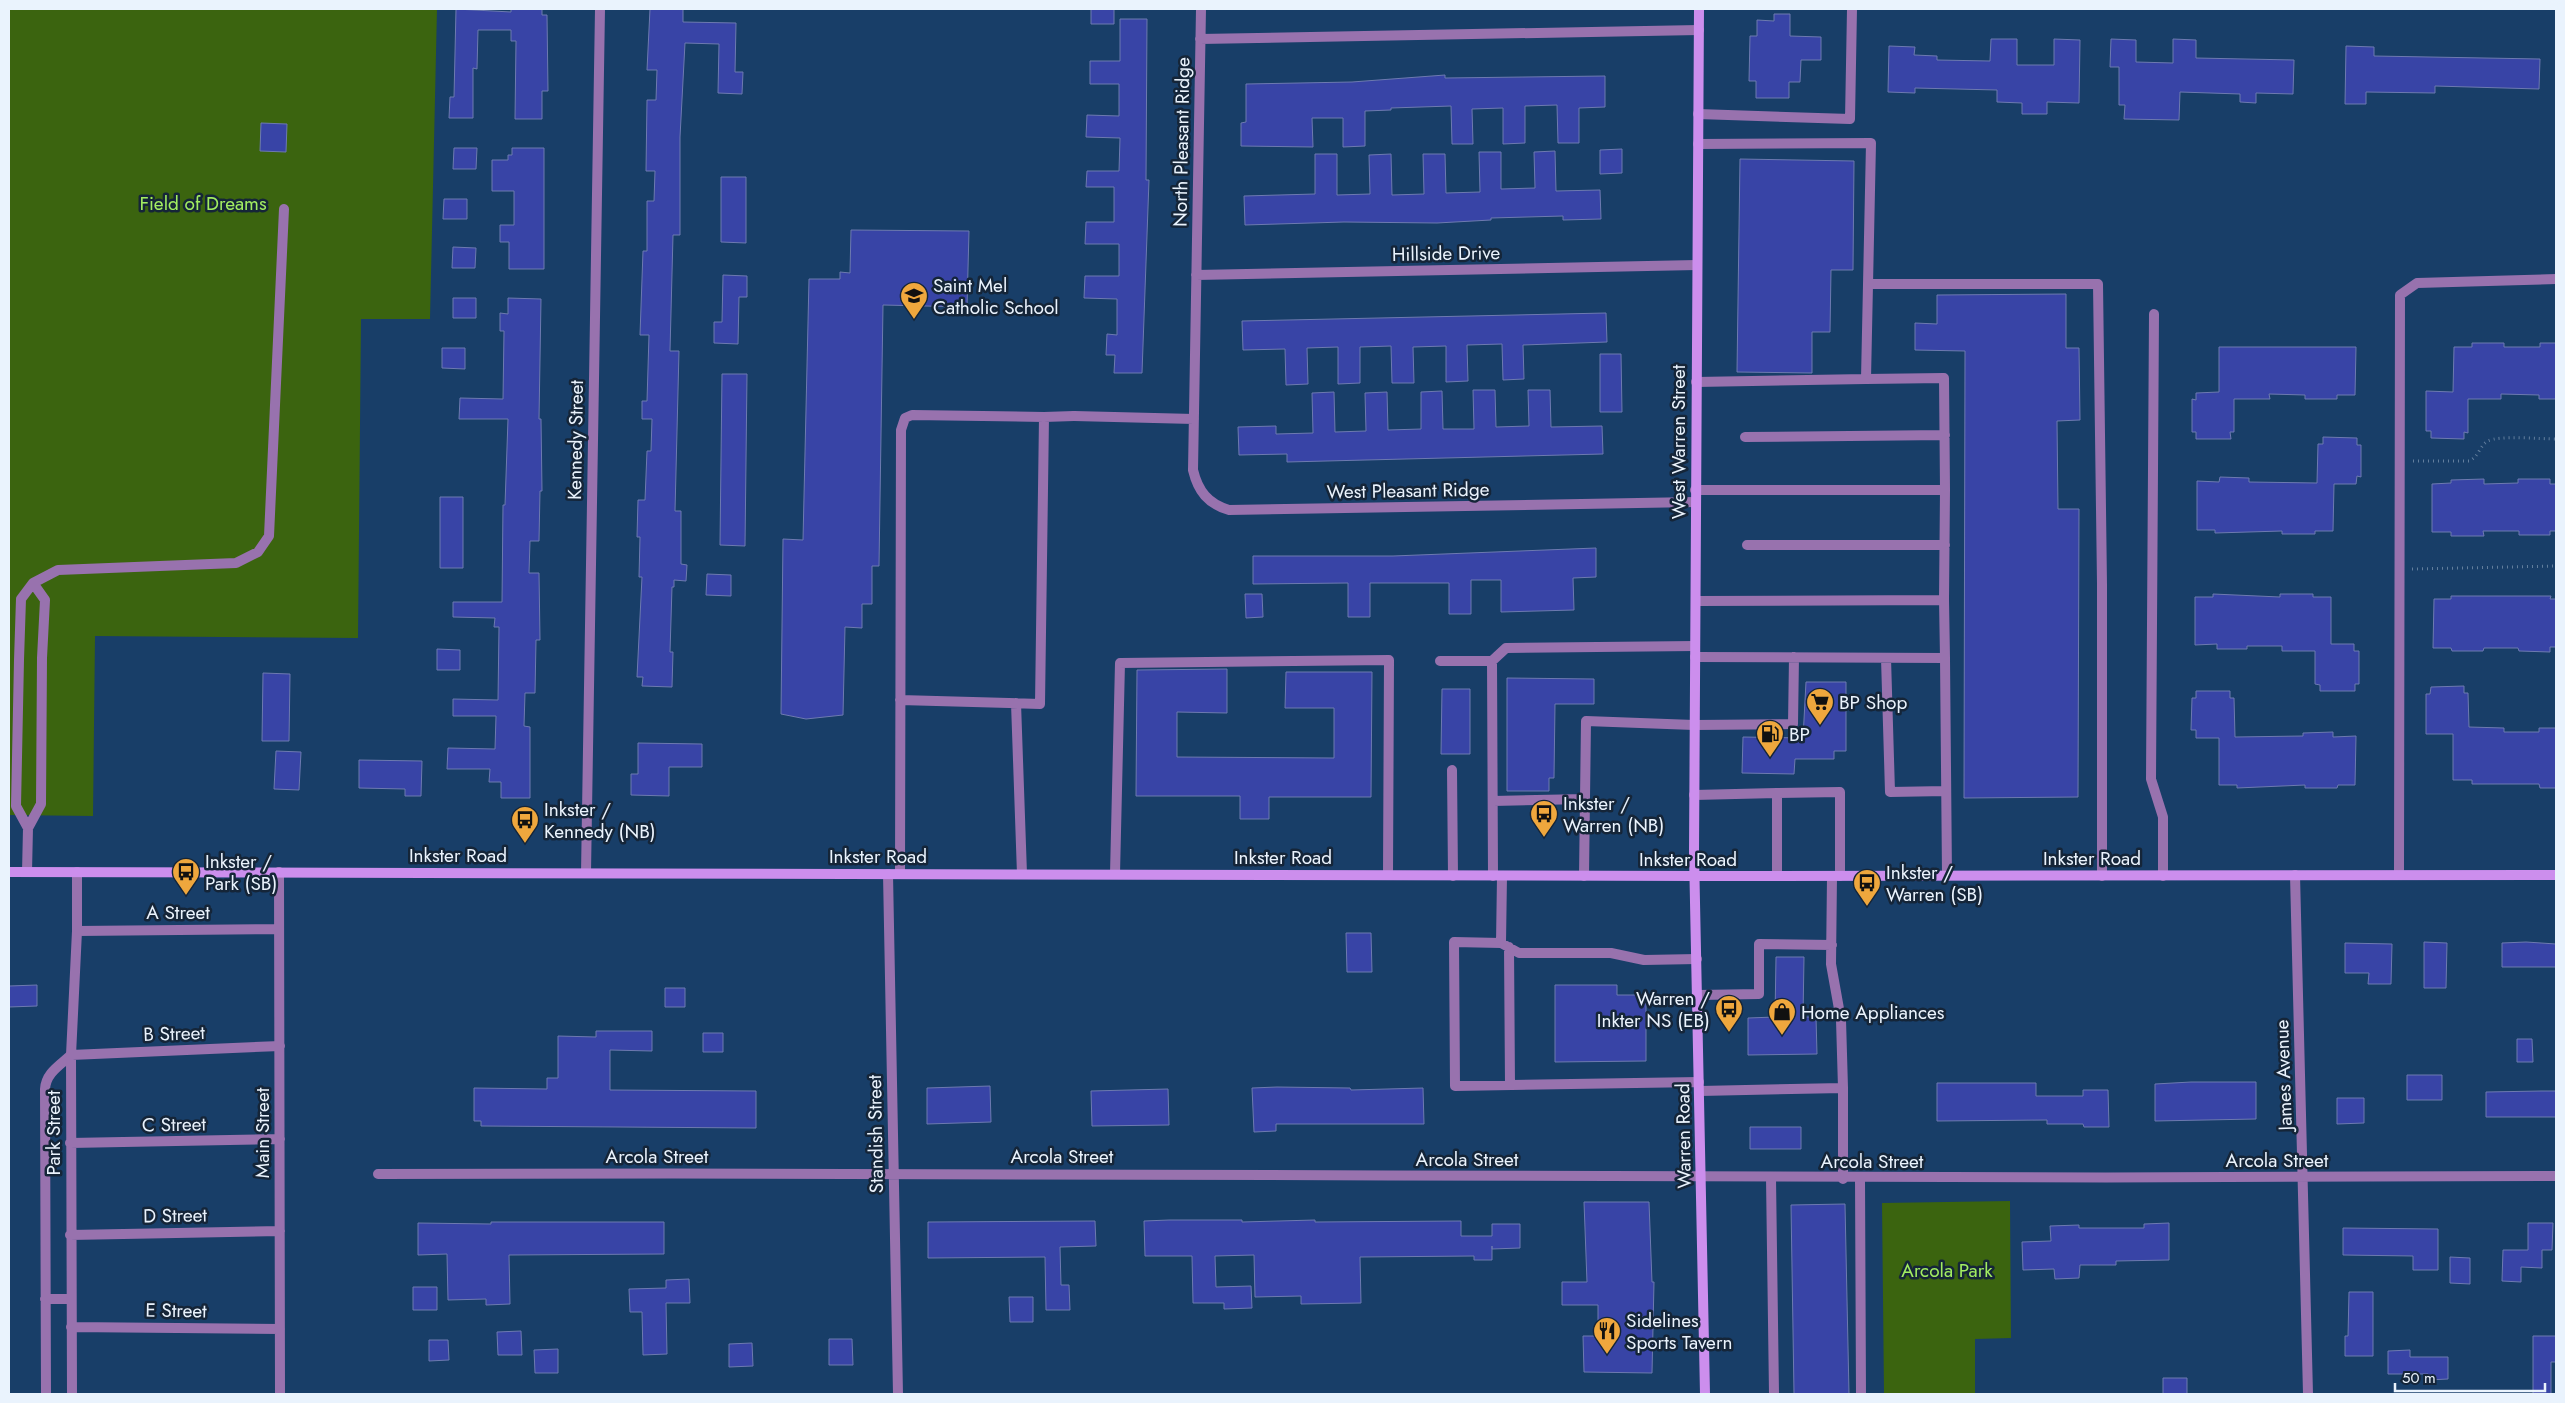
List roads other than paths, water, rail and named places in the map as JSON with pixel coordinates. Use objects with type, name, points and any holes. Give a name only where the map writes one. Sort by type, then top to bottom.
[{"type":"main road","name":"West Warren Street","points":[[1696,876],[1694,725],[1699,9]]},
{"type":"main road","name":"Inkster Road","points":[[9,872],[1453,876],[2556,875]]},
{"type":"main road","name":"Warren Road","points":[[1696,876],[1705,1394]]},
{"type":"street","name":"Kennedy Street","points":[[586,873],[600,9]]},
{"type":"street","name":"North Pleasant Ridge","points":[[1194,419],[1201,9]]},
{"type":"street","points":[[1698,114],[1850,119],[1852,9]]},
{"type":"street","points":[[1200,39],[1699,30]]},
{"type":"street","points":[[1698,144],[1871,143],[1866,380]]},
{"type":"street","points":[[28,828],[16,806],[18,670],[21,599],[33,583],[58,570],[236,563],[258,552],[269,536],[284,209]]},
{"type":"street","name":"Hillside Drive","points":[[1196,275],[1697,265]]},
{"type":"street","points":[[2399,875],[2400,295],[2417,282],[2556,279]]},
{"type":"street","points":[[1868,284],[2098,284],[2102,584],[2102,876]]},
{"type":"street","points":[[2154,314],[2151,779],[2163,817],[2164,876]]},
{"type":"street","points":[[1696,382],[1944,378],[1947,876]]},
{"type":"street","points":[[900,874],[901,430],[905,418],[912,415],[1194,419]]},
{"type":"street","points":[[900,700],[1040,704],[1044,417]]},
{"type":"street","name":"West Pleasant Ridge","points":[[1194,419],[1193,470],[1196,482],[1210,501],[1229,510],[1695,502]]},
{"type":"street","points":[[1745,437],[1945,435]]},
{"type":"street","points":[[1695,490],[1944,490]]},
{"type":"street","points":[[1747,546],[1945,545]]},
{"type":"street","points":[[27,872],[28,828],[41,804],[42,658],[45,600],[33,583]]},
{"type":"street","points":[[1696,601],[1944,600]]},
{"type":"street","points":[[1440,661],[1492,661],[1506,648],[1695,651],[1794,657],[1945,658]]},
{"type":"street","points":[[1584,876],[1586,721],[1694,725],[1793,724],[1794,657]]},
{"type":"street","points":[[1886,658],[1890,792],[1946,791]]},
{"type":"street","points":[[1115,874],[1120,664],[1389,660],[1388,875]]},
{"type":"street","points":[[1492,661],[1493,801],[1497,876],[1505,945],[1510,1085]]},
{"type":"street","points":[[1016,703],[1022,874]]},
{"type":"street","points":[[1452,770],[1453,876]]},
{"type":"street","points":[[1694,795],[1840,792],[1831,964],[1841,1020],[1843,1178]]},
{"type":"street","points":[[1777,793],[1777,876]]},
{"type":"street","points":[[1493,801],[1585,799]]},
{"type":"street","name":"Park Street","points":[[72,1394],[70,1144],[71,1055],[77,931],[77,872]]},
{"type":"street","name":"Main Street","points":[[280,872],[280,1394]]},
{"type":"street","name":"Standish Street","points":[[888,874],[898,1394]]},
{"type":"street","name":"James Avenue","points":[[2295,875],[2308,1394]]},
{"type":"street","name":"A Street","points":[[77,931],[280,929]]},
{"type":"street","points":[[1697,959],[1644,960],[1611,953],[1519,953],[1505,945],[1454,942],[1455,1086],[1842,1088]]},
{"type":"street","points":[[1698,995],[1759,994],[1760,944],[1832,945]]},
{"type":"street","name":"B Street","points":[[71,1055],[280,1046]]},
{"type":"street","points":[[46,1394],[46,1079],[71,1055]]},
{"type":"street","name":"C Street","points":[[70,1144],[280,1140]]},
{"type":"street","name":"Arcola Street","points":[[378,1174],[893,1172],[1701,1178],[2556,1176]]},
{"type":"street","points":[[1771,1178],[1774,1394]]},
{"type":"street","points":[[1860,1178],[1861,1394]]},
{"type":"street","name":"D Street","points":[[70,1235],[280,1231]]},
{"type":"street","points":[[45,1299],[71,1299]]},
{"type":"street","name":"E Street","points":[[72,1326],[280,1329]]},
{"type":"place","name":"Saint Mel Catholic School","points":[[914,320]]},
{"type":"place","name":"BP Shop","points":[[1820,726]]},
{"type":"place","name":"BP","points":[[1770,758]]},
{"type":"place","name":"Inkster / Warren (NB)","points":[[1544,838]]},
{"type":"place","name":"Inkster / Kennedy (NB)","points":[[525,844]]},
{"type":"place","name":"Inkster / Park (SB)","points":[[186,896]]},
{"type":"place","name":"Inkster / Warren (SB)","points":[[1867,907]]},
{"type":"place","name":"Warren / Inkter NS (EB)","points":[[1729,1033]]},
{"type":"place","name":"Home Appliances","points":[[1782,1036]]},
{"type":"place","name":"Sidelines Sports Tavern","points":[[1607,1355]]},
{"type":"park label","name":"Field of Dreams","points":[[203,203]]},
{"type":"park label","name":"Arcola Park","points":[[1947,1270]]}]
